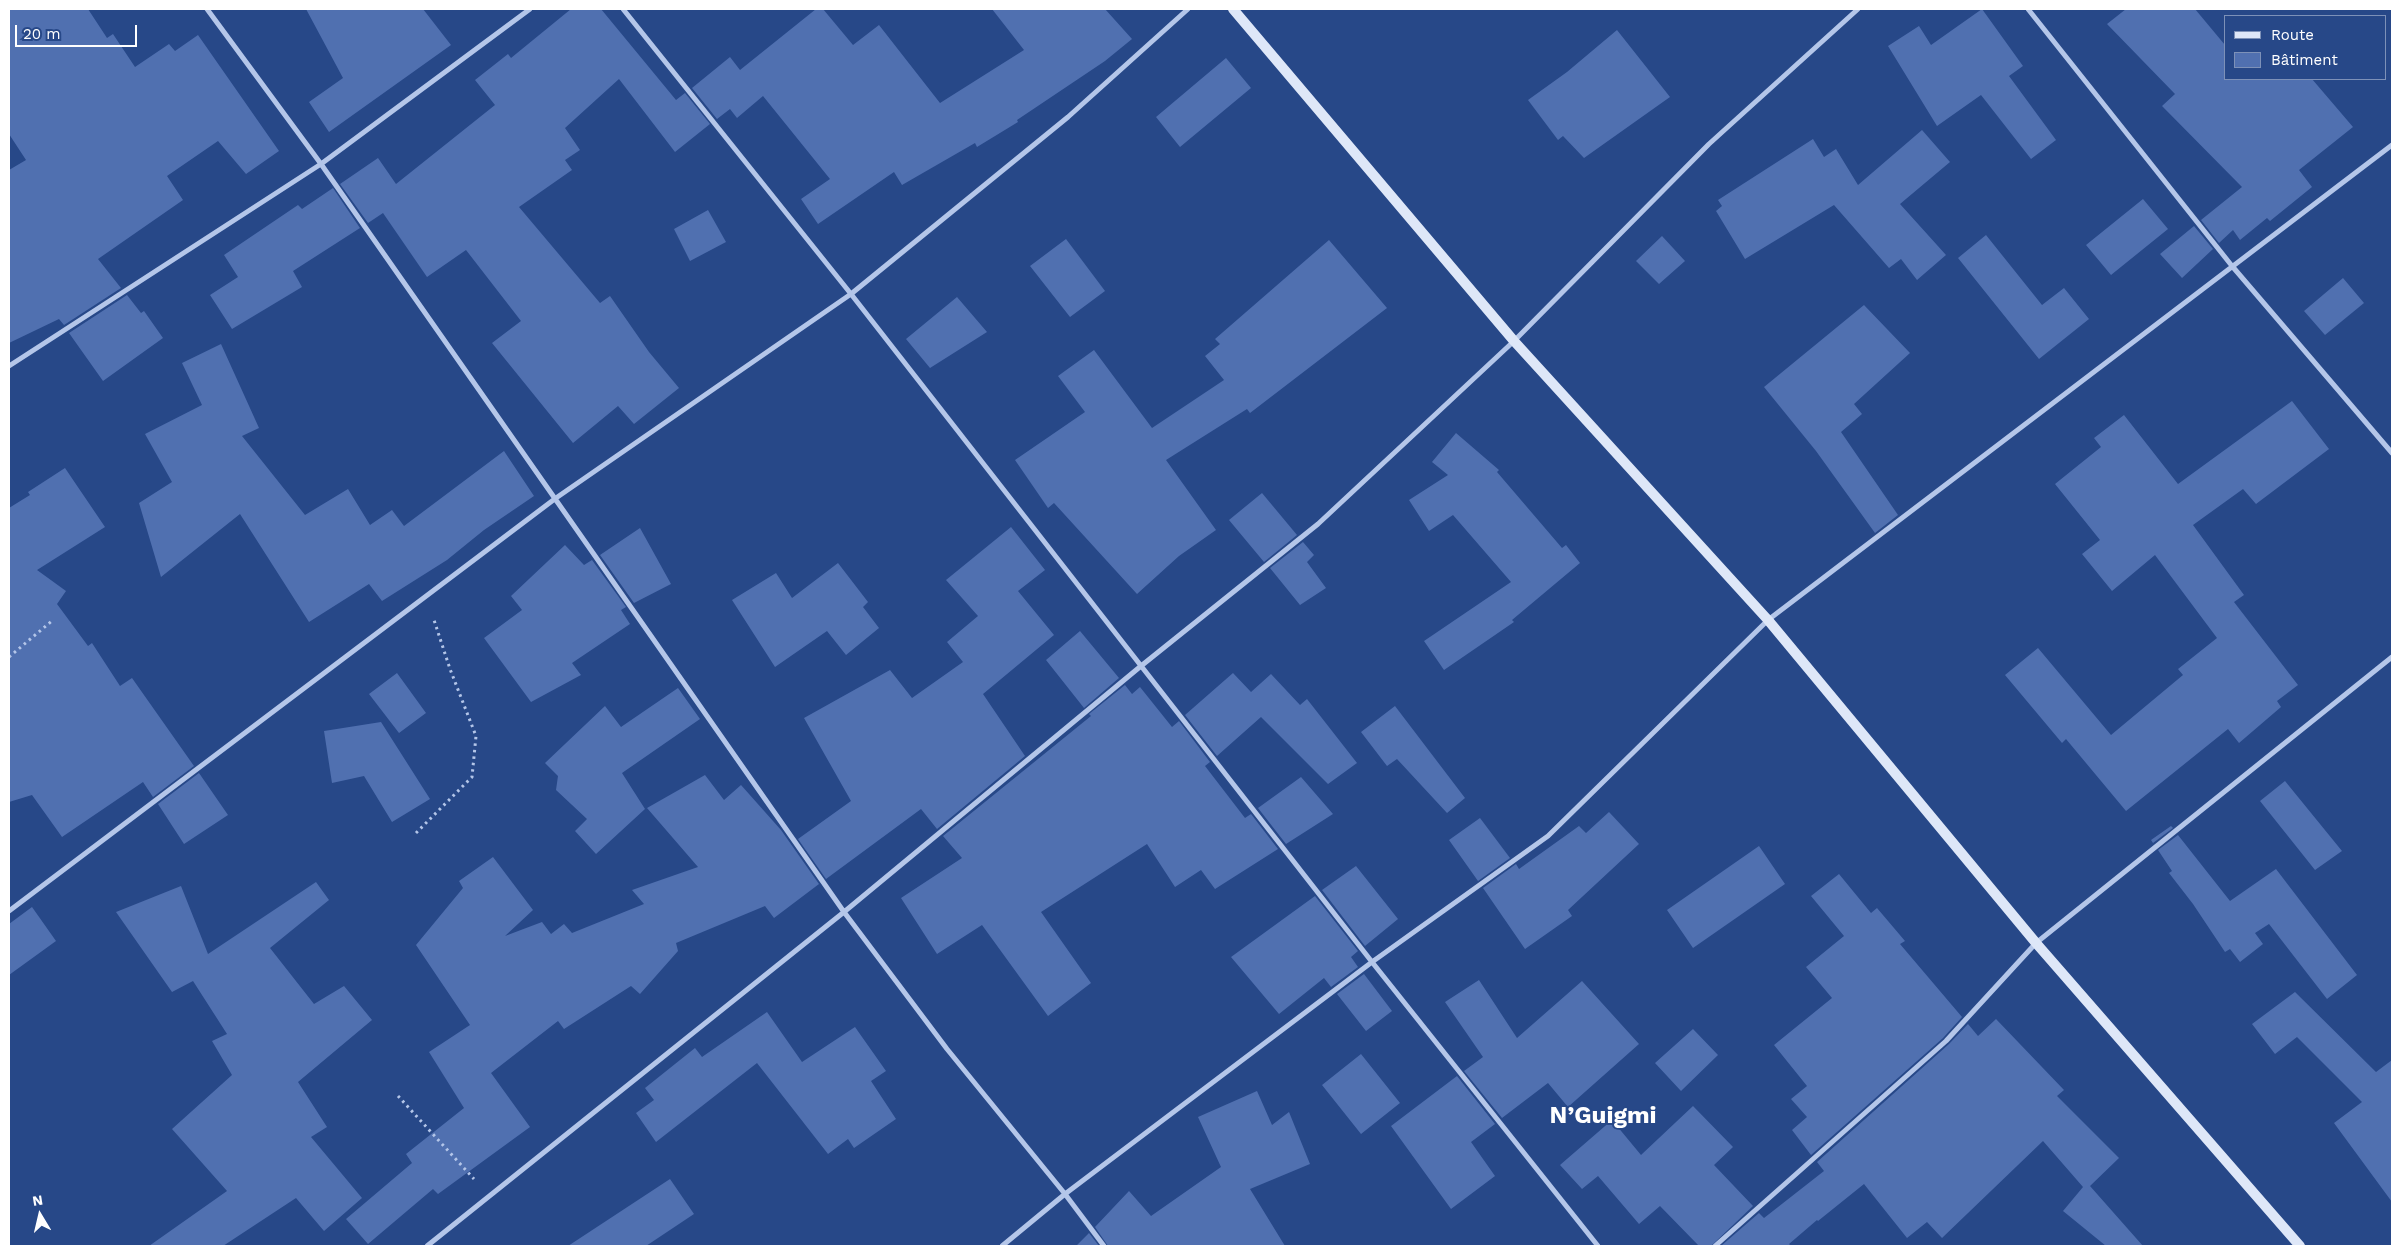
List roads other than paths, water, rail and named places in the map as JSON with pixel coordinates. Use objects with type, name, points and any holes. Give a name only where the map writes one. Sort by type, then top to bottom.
[{"type":"street","points":[[208,9],[321,164],[844,912],[947,1049],[1065,1194],[1104,1246]]},
{"type":"street","points":[[9,366],[321,164],[530,9]]},
{"type":"street","points":[[623,9],[851,294],[1372,962],[1598,1246]]},
{"type":"street","points":[[9,911],[556,498],[851,294],[1068,117],[1188,9]]},
{"type":"street","points":[[1233,9],[1514,341],[1768,620],[2036,942],[2300,1246]]},
{"type":"street","points":[[427,1246],[844,912],[1141,666],[1318,524],[1514,341],[1709,144],[1858,9]]},
{"type":"street","points":[[2028,9],[2232,266],[2392,453]]},
{"type":"street","points":[[1002,1246],[1065,1194],[1372,962],[1548,836],[1768,620],[2392,145]]},
{"type":"street","points":[[1715,1246],[1946,1041],[2036,942],[2392,657]]},
{"type":"district","name":"N’Guigmi","points":[[1603,1116]]}]
